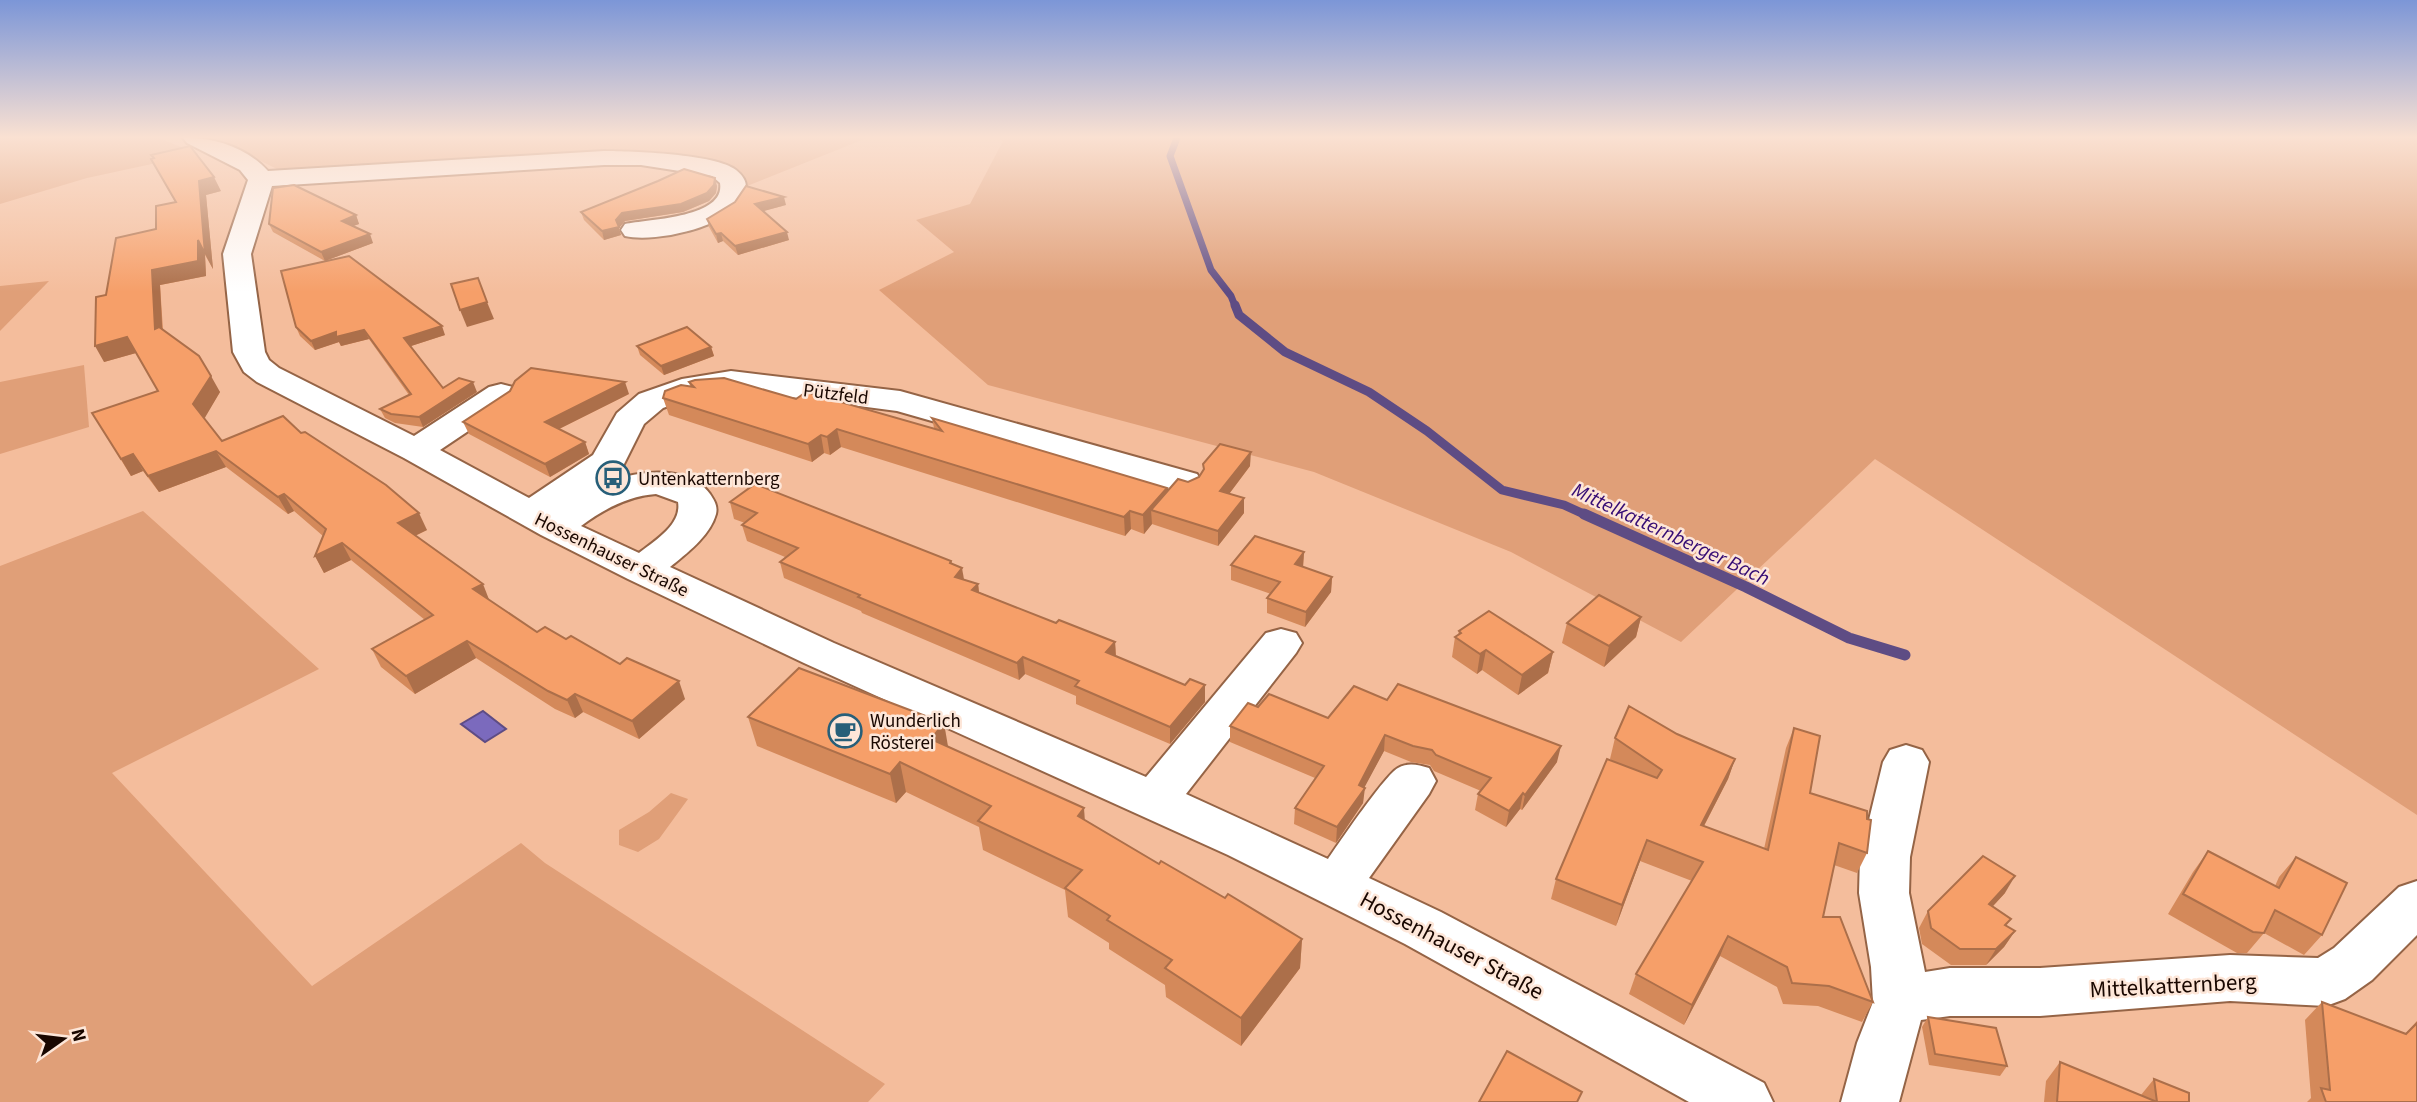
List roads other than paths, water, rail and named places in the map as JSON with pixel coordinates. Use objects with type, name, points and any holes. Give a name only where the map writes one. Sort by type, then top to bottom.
[{"type":"street","name":"Hossenhauser Straße","points":[[258,189],[237,254],[249,352],[255,365],[542,521],[642,570],[819,653],[1155,799],[1423,928],[1744,1102]]},
{"type":"street","points":[[635,230],[692,221],[712,214],[728,202],[734,189]]},
{"type":"street","name":"Pützfeld","points":[[542,521],[606,463],[616,450],[629,420],[649,403],[699,383],[719,380],[900,401],[1184,482]]},
{"type":"street","points":[[416,451],[501,394]]},
{"type":"street","points":[[542,521],[622,489],[661,484],[684,489],[694,496],[698,504],[697,515],[689,529],[642,570]]},
{"type":"street","points":[[1155,799],[1281,643]]},
{"type":"street","points":[[1870,1102],[1885,1044],[1900,1002],[1898,967],[1884,893],[1885,869],[1906,762]]},
{"type":"street","points":[[1338,886],[1360,850],[1413,781]]},
{"type":"street","name":"Mittelkatternberg","points":[[1900,1002],[1917,996],[1951,992],[2040,992],[2230,978],[2326,982],[2353,964],[2417,902]]},
{"type":"waterway","name":"Mittelkatternberger Bach","points":[[1182,189],[1211,270],[1231,296],[1235,306]]},
{"type":"waterway","name":"Mittelkatternberger Bach","points":[[1235,305],[1239,315],[1285,352],[1369,392],[1427,431],[1502,490],[1564,505],[1588,516]]},
{"type":"waterway","name":"Mittelkatternberger Bach","points":[[1584,514],[1746,587],[1849,638],[1905,655]]},
{"type":"place","name":"Untenkatternberg","points":[[613,478]]},
{"type":"place","name":"Wunderlich Rösterei","points":[[845,731]]}]
